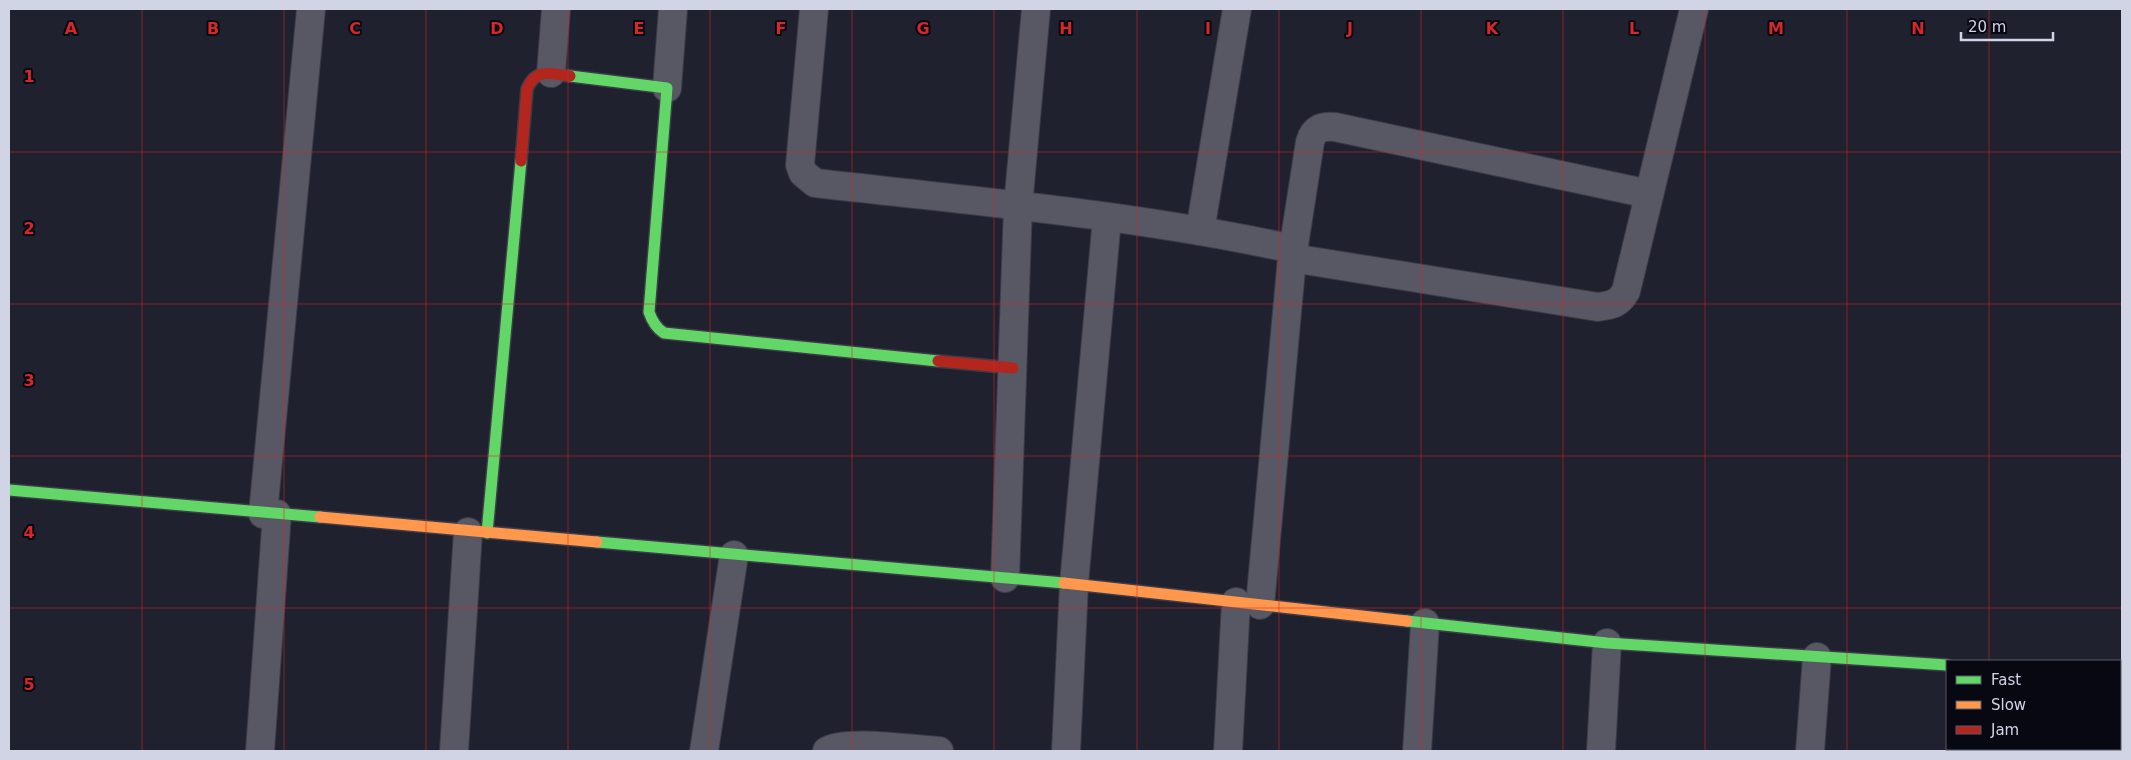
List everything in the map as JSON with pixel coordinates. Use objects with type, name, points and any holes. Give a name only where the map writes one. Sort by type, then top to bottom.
[{"type":"street","points":[[260,751],[270,514],[311,9]]},
{"type":"street","points":[[551,73],[556,9]]},
{"type":"street","points":[[673,9],[649,312],[658,330],[664,333],[1013,368]]},
{"type":"street","points":[[814,9],[800,165],[803,173],[815,183],[1018,206],[1200,231],[1293,253],[1598,307],[1613,305],[1622,299],[1626,291],[1694,9]]},
{"type":"street","points":[[1005,578],[1018,206],[1036,9]]},
{"type":"street","points":[[1200,231],[1237,9]]},
{"type":"street","points":[[454,751],[527,89],[534,76],[551,73],[667,88]]},
{"type":"street","points":[[1228,751],[1293,253],[1312,134],[1317,128],[1324,126],[1336,127],[1649,194]]},
{"type":"street","points":[[1066,751],[1074,584],[1106,218]]},
{"type":"street","points":[[9,490],[1074,584],[1607,643],[1946,665]]},
{"type":"street","points":[[704,751],[734,555]]},
{"type":"street","points":[[1417,751],[1425,623]]},
{"type":"street","points":[[1601,751],[1607,643]]},
{"type":"street","points":[[1810,751],[1817,657]]},
{"type":"street","points":[[827,751],[831,748],[852,745],[939,751]]},
{"type":"traffic: fast","points":[[570,76],[667,88],[649,312],[651,318],[661,331],[664,333],[938,361]]},
{"type":"traffic: fast","points":[[487,533],[521,161]]},
{"type":"traffic: fast","points":[[9,490],[320,517]]},
{"type":"traffic: fast","points":[[597,542],[1064,583]]},
{"type":"traffic: fast","points":[[1407,621],[1607,643],[1946,665]]},
{"type":"traffic: slow","points":[[320,517],[597,542]]},
{"type":"traffic: slow","points":[[1064,583],[1407,621]]},
{"type":"traffic: jam","points":[[521,161],[527,89],[531,82],[535,77],[550,73],[570,76]]},
{"type":"traffic: jam","points":[[938,361],[1013,368]]}]
